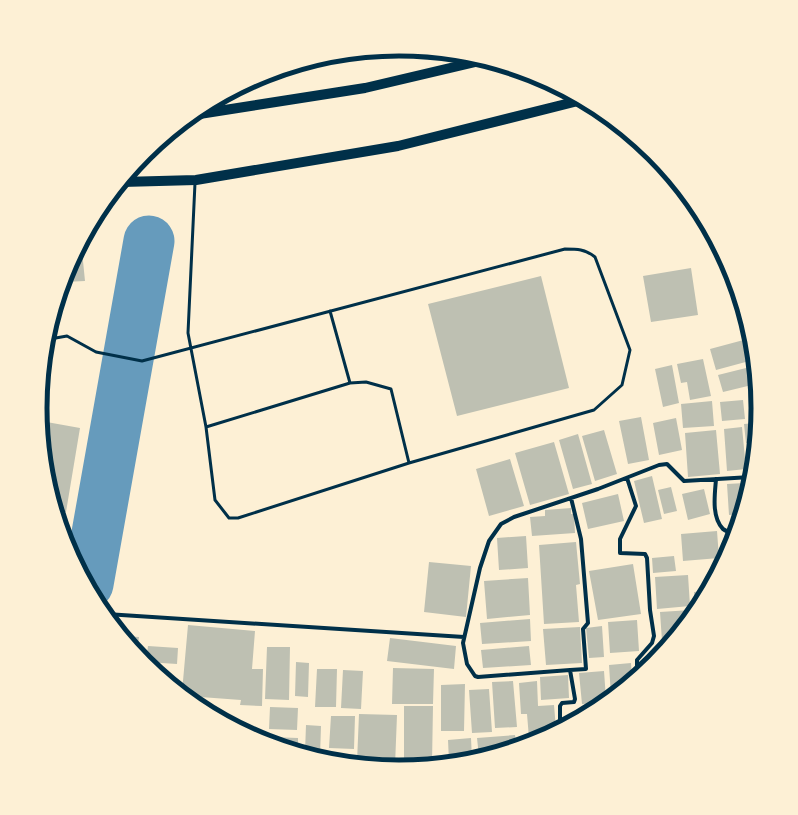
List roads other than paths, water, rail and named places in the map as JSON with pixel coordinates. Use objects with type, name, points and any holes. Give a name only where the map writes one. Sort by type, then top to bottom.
[{"type":"main road","points":[[207,113],[365,88],[472,63]]},
{"type":"main road","points":[[129,182],[196,180],[398,146],[573,102]]},
{"type":"street","points":[[571,498],[581,539],[588,623],[583,629],[586,669],[475,676],[467,664],[463,643],[464,637],[473,594],[486,548],[501,524],[514,517],[627,478],[659,465],[667,464],[684,482],[744,477]]},
{"type":"street","points":[[627,478],[636,506],[620,539],[620,553],[645,554],[647,558],[650,610],[654,636],[652,643],[637,660],[637,666]]},
{"type":"street","points":[[716,479],[714,499],[717,519],[722,529],[728,532]]},
{"type":"street","points":[[115,615],[464,637]]},
{"type":"street","points":[[560,720],[560,706],[562,704],[574,702],[575,699],[570,670]]},
{"type":"lane","points":[[54,338],[67,336],[102,353],[142,361],[191,348],[330,311],[565,249],[579,249],[595,257],[630,350],[622,385],[594,410],[409,463],[238,518],[229,518],[215,500],[206,427],[191,348],[188,332],[190,257],[196,180]]},
{"type":"lane","points":[[330,311],[350,383]]},
{"type":"lane","points":[[206,427],[350,383],[366,382],[391,389],[409,463]]},
{"type":"waterway","points":[[90,575],[149,241]]}]
